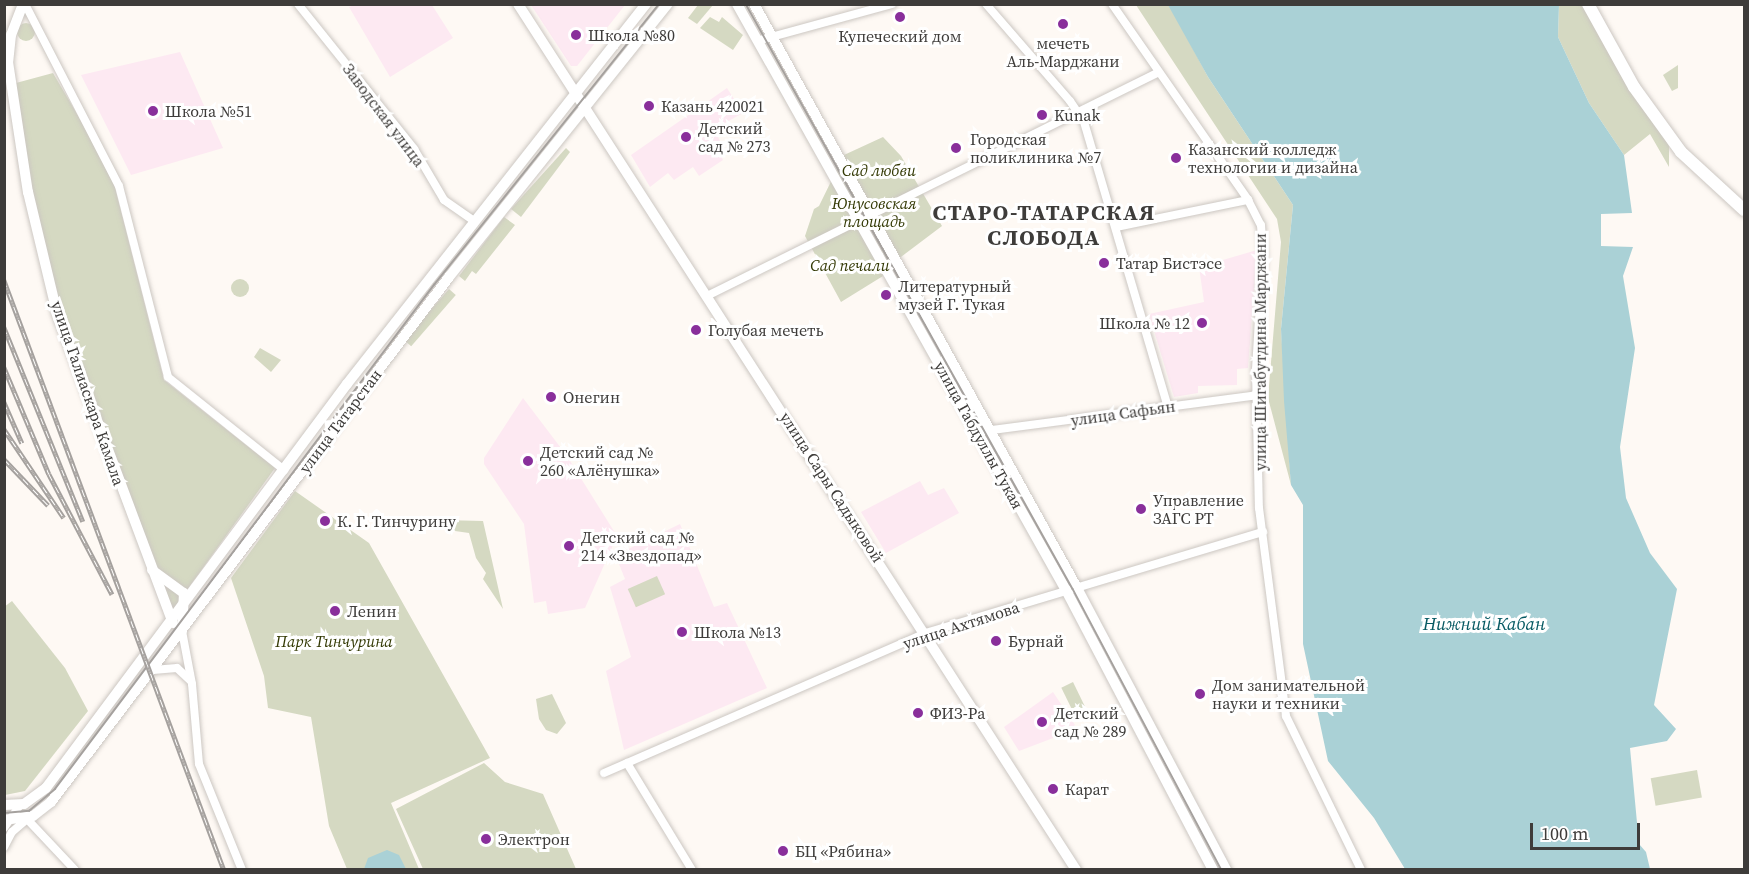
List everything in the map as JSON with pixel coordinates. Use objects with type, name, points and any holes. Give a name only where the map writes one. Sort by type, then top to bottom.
[{"type":"main road","name":"улица Галиаскара Камала","points":[[24,4],[11,35],[8,62],[28,192],[57,313],[170,621],[182,631]]},
{"type":"main road","name":"улица Сары Садыковой","points":[[518,4],[926,633],[1076,870]]},
{"type":"main road","name":"улица Татарстан","points":[[20,805],[46,788],[185,600],[473,220],[646,4]]},
{"type":"main road","name":"улица Татарстан","points":[[27,819],[51,802],[449,277],[668,4]]},
{"type":"main road","name":"улица Габдуллы Тукая","points":[[737,4],[765,39],[1072,590],[1217,868]]},
{"type":"main road","name":"улица Габдуллы Тукая","points":[[754,4],[765,39]]},
{"type":"main road","points":[[1588,4],[1634,87],[1681,152],[1744,210]]},
{"type":"main road","points":[[1595,4],[1665,121],[1700,162],[1744,200]]},
{"type":"main road","points":[[284,470],[297,480]]},
{"type":"main road","points":[[151,570],[184,593],[182,631]]},
{"type":"main road","points":[[4,805],[20,805]]},
{"type":"main road","points":[[6,823],[27,819]]},
{"type":"street","points":[[24,4],[119,186],[168,377],[284,470]]},
{"type":"street","name":"Заводская улица","points":[[298,4],[414,149],[444,200],[473,220]]},
{"type":"street","points":[[765,39],[892,4]]},
{"type":"street","points":[[986,4],[1079,114],[1116,227],[1168,407]]},
{"type":"street","name":"улица Шигабутдина Марджани","points":[[1112,4],[1157,73],[1248,200],[1261,225],[1263,241],[1257,395],[1263,532],[1286,716],[1361,870]]},
{"type":"street","points":[[707,296],[1079,114],[1157,73]]},
{"type":"street","points":[[1116,227],[1248,200]]},
{"type":"street","name":"улица Сафьян","points":[[983,431],[1257,395]]},
{"type":"street","name":"улица Ахтямова","points":[[604,773],[926,633],[1263,532]]},
{"type":"street","points":[[182,631],[192,684],[199,764],[243,870]]},
{"type":"street","points":[[153,670],[177,668],[192,684]]},
{"type":"street","points":[[627,763],[692,870]]},
{"type":"street","points":[[6,823],[20,805]]},
{"type":"street","points":[[4,847],[12,832],[27,819],[75,870]]},
{"type":"shaded area","points":[[354,5],[432,5],[453,38],[390,77],[349,7]]},
{"type":"shaded area","name":"Школа №80","points":[[531,5],[625,5],[577,66],[571,66]]},
{"type":"shaded area","name":"Школа №51","points":[[180,52],[223,148],[131,175],[81,75]]},
{"type":"shaded area","name":"Детский сад № 273","points":[[727,88],[743,113],[714,129],[722,145],[717,148],[723,160],[699,176],[693,167],[674,180],[668,173],[650,187],[631,155]]},
{"type":"shaded area","name":"Школа № 12","points":[[1257,250],[1248,368],[1237,369],[1237,385],[1198,386],[1198,393],[1174,397],[1149,314],[1204,302],[1199,267]]},
{"type":"shaded area","points":[[523,398],[567,456],[617,536],[585,608],[548,614],[546,601],[534,603],[524,524],[484,464],[484,458]]},
{"type":"shaded area","points":[[920,481],[928,495],[944,488],[959,513],[886,553],[861,512]]},
{"type":"shaded area","name":"Школа №13","points":[[680,524],[714,607],[727,603],[767,688],[624,750],[606,671],[631,657],[610,587],[625,579],[619,564],[627,560],[622,552]]},
{"type":"shaded area","name":"Детский сад № 289","points":[[1053,692],[1075,725],[1061,735],[1019,751],[1004,727]]},
{"type":"green space","points":[[698,5],[713,5],[697,24],[688,18]]},
{"type":"green space","points":[[1136,5],[1170,6],[1208,77],[1293,205],[1281,329],[1291,485],[1268,398],[1281,242],[1277,219]]},
{"type":"green space","points":[[1559,5],[1582,5],[1669,146],[1669,167],[1650,134],[1624,155],[1589,103],[1558,37]]},
{"type":"green space","points":[[710,17],[719,22],[722,17],[743,35],[733,50],[700,28]]},
{"type":"green space","points":[[26,23],[32,26],[35,32],[32,38],[26,41],[20,38],[17,32],[20,26]]},
{"type":"green space","points":[[1678,65],[1678,88],[1672,91],[1663,75]]},
{"type":"green space","points":[[53,73],[111,172],[164,380],[275,468],[171,612],[60,312],[32,191],[16,83]]},
{"type":"green space","name":"Юнусовская площадь","points":[[883,137],[901,156],[942,226],[881,272],[883,276],[841,302],[805,236],[814,209],[819,206],[844,155]]},
{"type":"green space","points":[[566,148],[570,152],[521,217],[511,209]]},
{"type":"green space","points":[[504,217],[515,225],[476,274],[472,271],[465,281],[459,276]]},
{"type":"green space","points":[[236,279],[244,279],[249,284],[247,295],[236,297],[231,292],[231,284]]},
{"type":"green space","points":[[449,289],[456,295],[411,346],[404,340]]},
{"type":"green space","points":[[260,348],[281,360],[271,372],[254,357]]},
{"type":"green space","name":"Парк Тинчурина","points":[[295,491],[369,543],[490,758],[391,803],[419,869],[347,869],[329,826],[311,717],[268,708],[264,676],[231,578]]},
{"type":"green space","points":[[442,520],[483,521],[503,609],[483,579],[486,573],[476,558],[469,533],[448,530]]},
{"type":"green space","points":[[657,576],[665,594],[636,607],[628,589]]},
{"type":"green space","points":[[12,601],[65,668],[88,711],[25,791],[5,795],[4,607]]},
{"type":"green space","points":[[1073,682],[1085,707],[1074,713],[1061,688]]},
{"type":"green space","points":[[552,694],[566,723],[557,734],[546,730],[539,719],[536,699]]},
{"type":"green space","name":"Электрон","points":[[484,763],[505,782],[543,794],[576,869],[423,869],[396,809]]},
{"type":"green space","points":[[1697,770],[1702,798],[1656,806],[1651,778]]},
{"type":"water","name":"Нижний Кабан","points":[[1168,5],[1559,5],[1558,37],[1589,103],[1624,155],[1632,213],[1601,214],[1601,246],[1633,247],[1623,276],[1635,348],[1620,447],[1626,498],[1650,553],[1677,589],[1654,705],[1676,729],[1667,741],[1630,748],[1639,844],[1646,852],[1650,869],[1405,869],[1374,818],[1328,761],[1303,644],[1303,505],[1291,485],[1284,401],[1281,329],[1293,205],[1208,77]]},
{"type":"water","points":[[387,850],[399,855],[406,869],[364,869],[368,858]]},
{"type":"tram line","points":[[4,813],[29,811],[55,789],[434,285],[659,4]]},
{"type":"tram line","points":[[746,4],[1073,589],[1222,870]]},
{"type":"railway","points":[[4,280],[224,870]]},
{"type":"railway","points":[[4,327],[83,522]]},
{"type":"railway","points":[[4,367],[49,474],[112,594]]},
{"type":"railway","points":[[4,402],[22,443]]},
{"type":"railway","points":[[4,429],[64,518]]},
{"type":"railway","points":[[4,459],[48,505]]},
{"type":"place","name":"Купеческий дом","points":[[900,17]]},
{"type":"place","name":"мечеть Аль-Марджани","points":[[1063,24]]},
{"type":"place","name":"Школа №80","points":[[576,35]]},
{"type":"place","name":"Казань 420021","points":[[649,106]]},
{"type":"place","name":"Школа №51","points":[[153,111]]},
{"type":"place","name":"Kunak","points":[[1042,115]]},
{"type":"place","name":"Детский сад № 273","points":[[686,137]]},
{"type":"place","name":"Городская поликлиника №7","points":[[956,148]]},
{"type":"place","name":"Казанский колледж технологии и дизайна","points":[[1176,158]]},
{"type":"place","name":"Татар Бистэсе","points":[[1104,263]]},
{"type":"place","name":"Литературный музей Г. Тукая","points":[[886,295]]},
{"type":"place","name":"Школа № 12","points":[[1202,323]]},
{"type":"place","name":"Голубая мечеть","points":[[696,330]]},
{"type":"place","name":"Онегин","points":[[551,397]]},
{"type":"place","name":"Детский сад № 260 «Алёнушка»","points":[[528,461]]},
{"type":"place","name":"Управление ЗАГС РТ","points":[[1141,509]]},
{"type":"place","name":"К. Г. Тинчурину","points":[[325,521]]},
{"type":"place","name":"Детский сад № 214 «Звездопад»","points":[[569,546]]},
{"type":"place","name":"Ленин","points":[[335,611]]},
{"type":"place","name":"Школа №13","points":[[682,632]]},
{"type":"place","name":"Бурнай","points":[[996,641]]},
{"type":"place","name":"Дом занимательной науки и техники","points":[[1200,694]]},
{"type":"place","name":"ФИЗ-Ра","points":[[918,713]]},
{"type":"place","name":"Детский сад № 289","points":[[1042,722]]},
{"type":"place","name":"Карат","points":[[1053,789]]},
{"type":"place","name":"Электрон","points":[[486,839]]},
{"type":"place","name":"БЦ «Рябина»","points":[[783,851]]},
{"type":"district","name":"СТАРО-ТАТАРСКАЯ СЛОБОДА","points":[[1044,224]]},
{"type":"park label","name":"Сад любви","points":[[879,170]]},
{"type":"park label","name":"Сад печали","points":[[850,265]]}]
